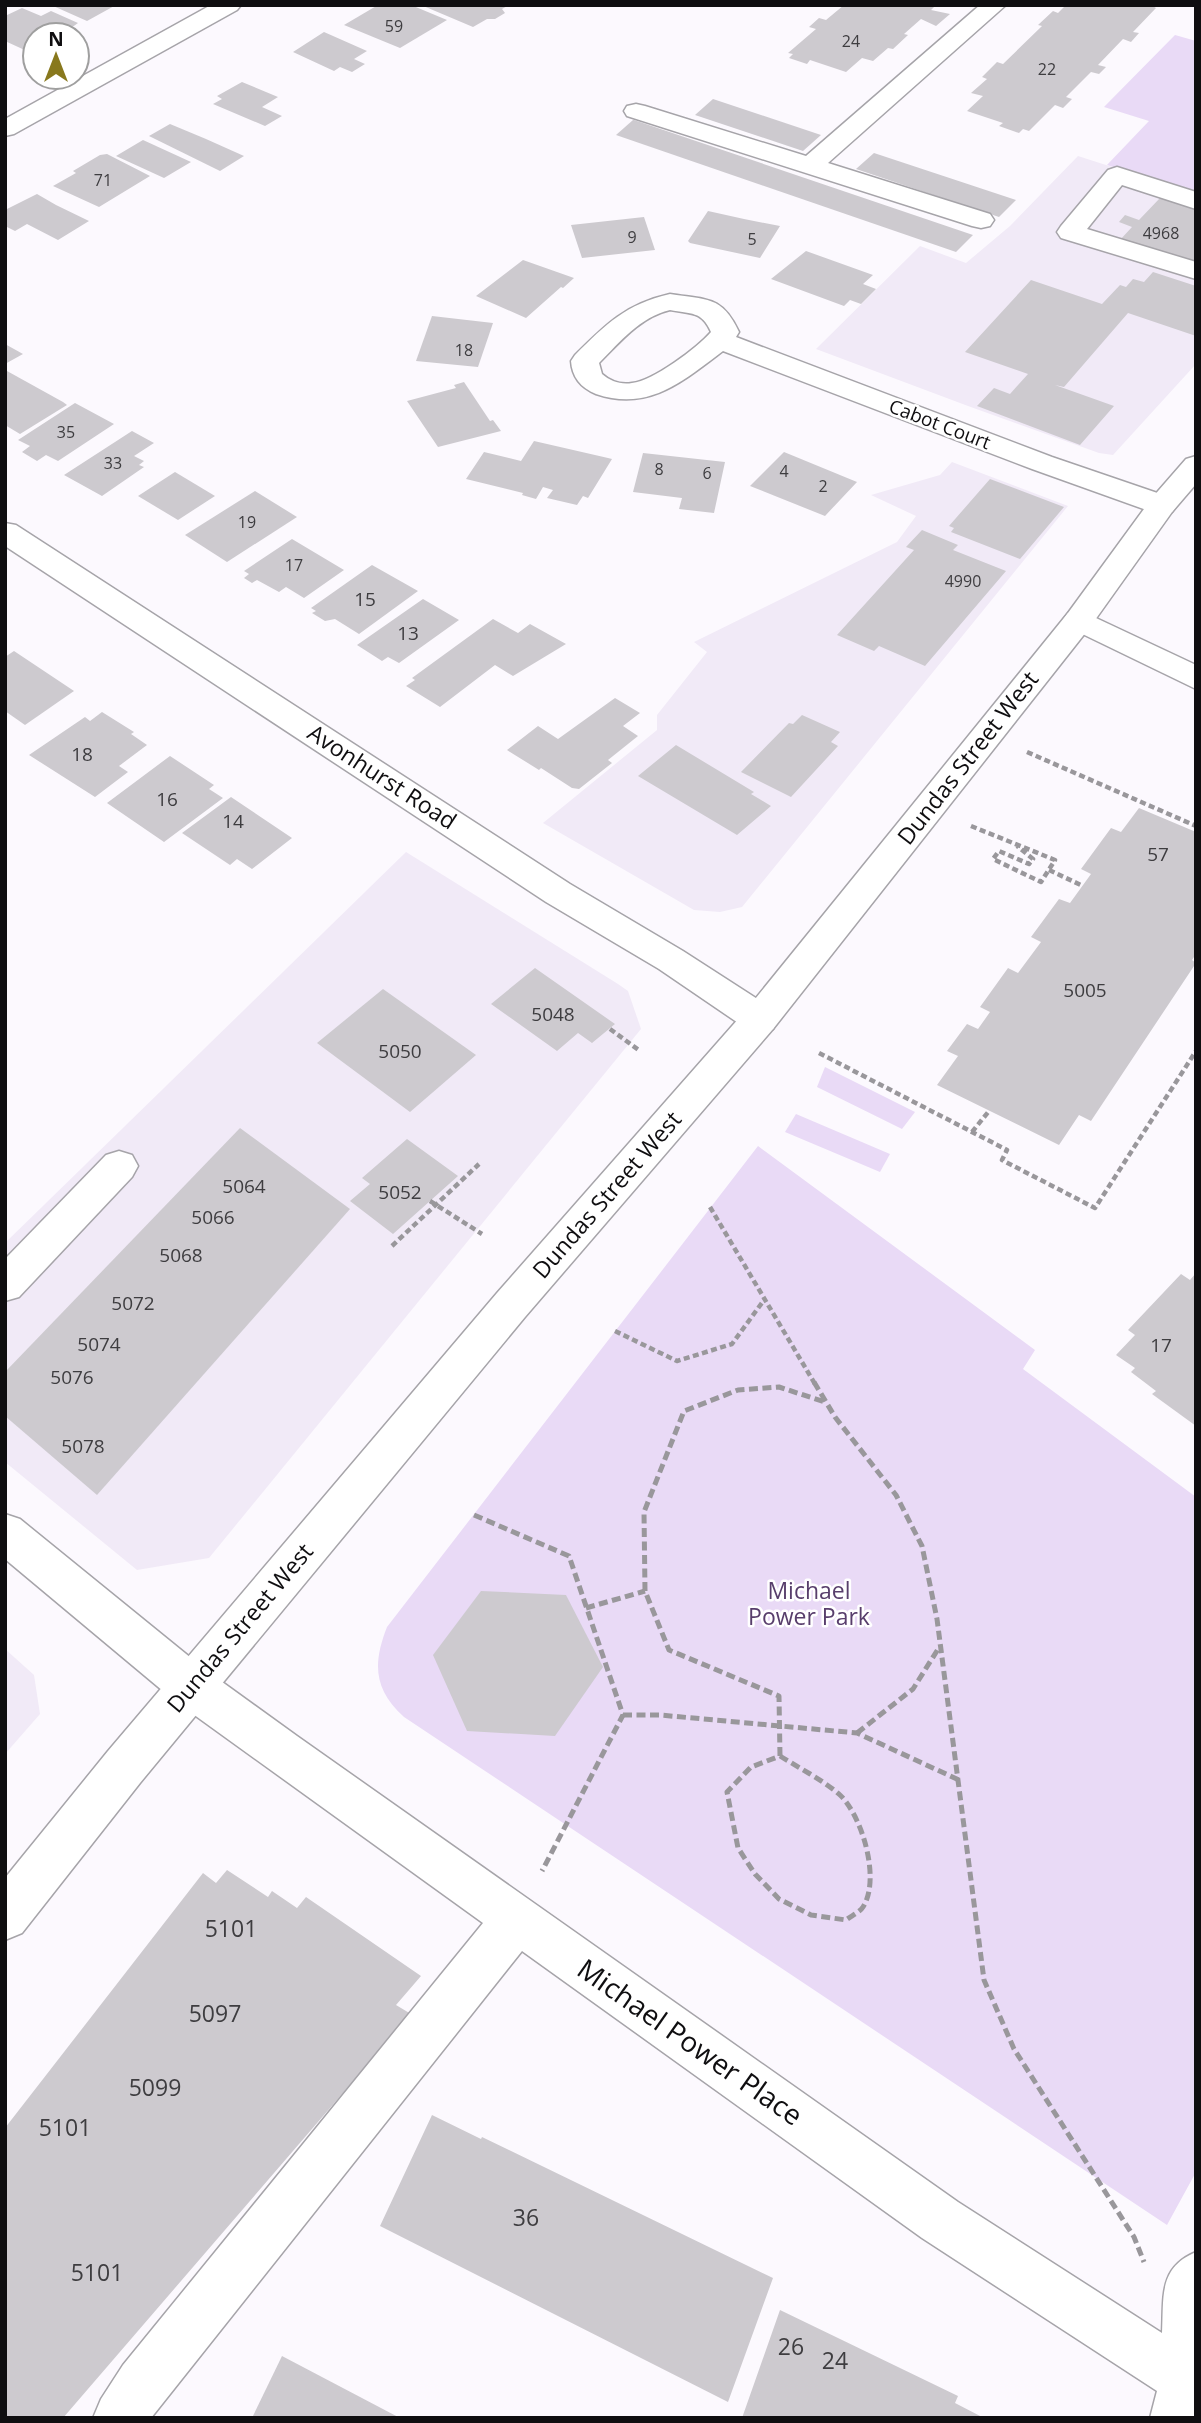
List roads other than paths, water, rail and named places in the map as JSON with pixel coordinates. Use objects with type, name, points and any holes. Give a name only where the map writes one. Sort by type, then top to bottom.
[{"type":"street","points":[[5,129],[229,5]]},
{"type":"street","points":[[810,166],[994,5]]},
{"type":"street","points":[[636,111],[981,220]]},
{"type":"street","points":[[1196,201],[1117,175],[1070,232],[1196,271]]},
{"type":"street","points":[[685,303],[709,309],[723,326],[725,332],[720,340],[655,386],[641,390],[625,393],[609,390],[590,378],[584,369],[585,361],[633,315],[655,304],[685,303]]},
{"type":"street","name":"Cabot Court","points":[[720,340],[1162,505]]},
{"type":"street","name":"Dundas Street West","points":[[5,1916],[191,1686],[511,1305],[760,1019],[1079,620],[1162,505],[1196,465]]},
{"type":"street","name":"Avonhurst Road","points":[[5,532],[558,893],[677,964],[760,1019]]},
{"type":"street","points":[[1079,620],[1196,678]]},
{"type":"street","points":[[5,1285],[119,1166]]},
{"type":"street","name":"Michael Power Place","points":[[5,1533],[191,1686],[940,2220],[1189,2388]]},
{"type":"street","points":[[120,2418],[162,2361],[517,1919]]},
{"type":"street","points":[[1172,2277],[1190,2288],[1189,2388]]},
{"type":"street","points":[[146,2418],[162,2361]]},
{"type":"park label","name":"Michael Power Park","points":[[809,1604]]}]
